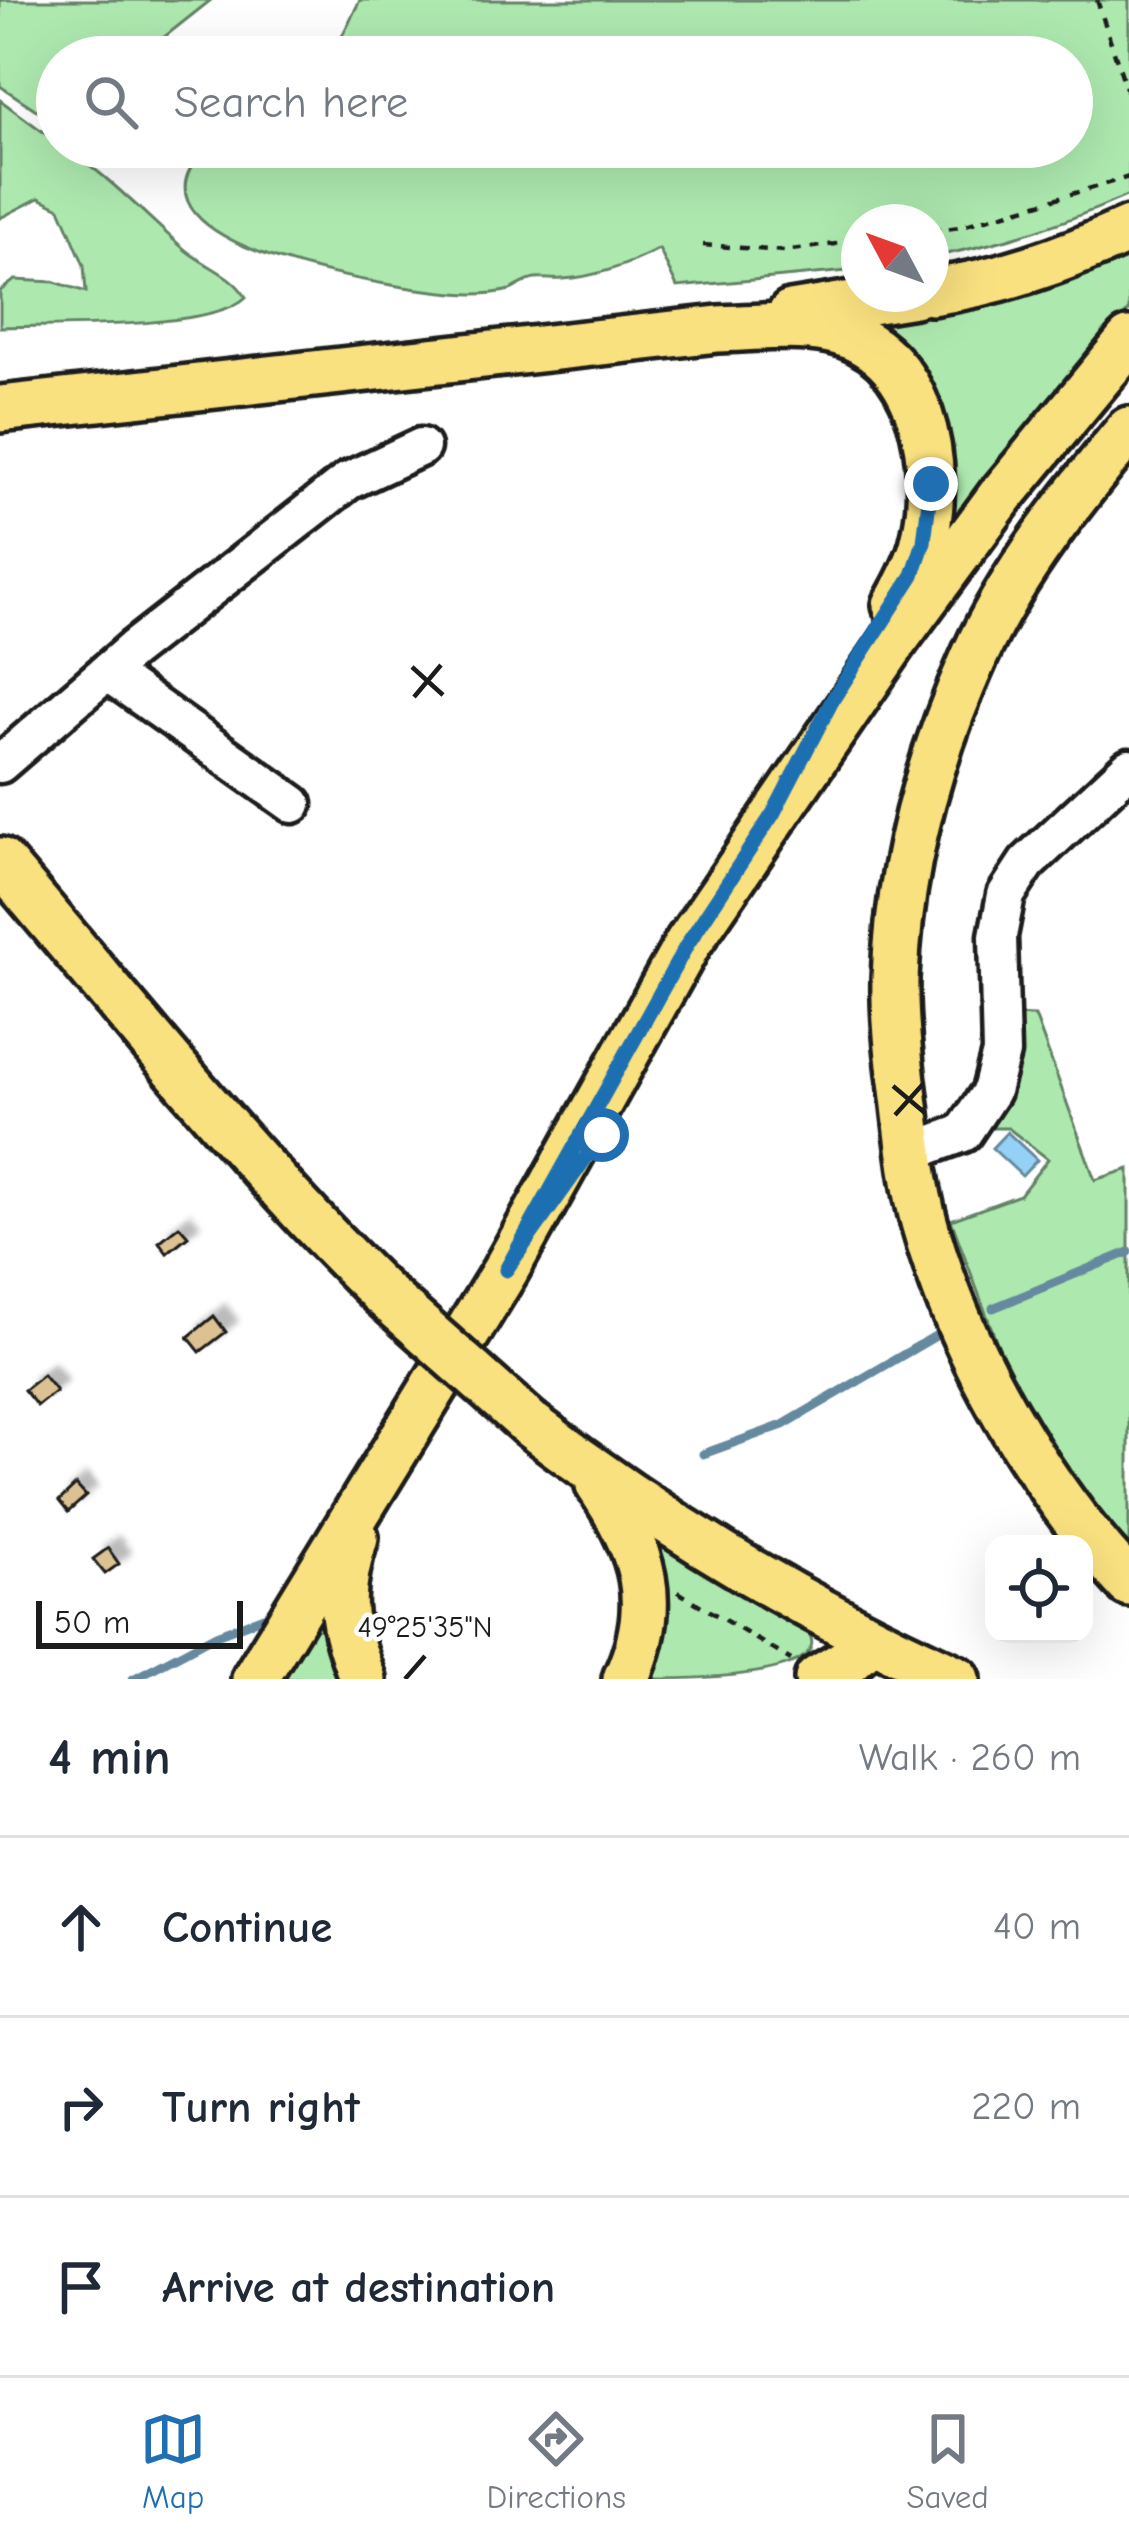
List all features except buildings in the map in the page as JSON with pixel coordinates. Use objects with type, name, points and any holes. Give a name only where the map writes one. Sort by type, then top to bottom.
[{"type":"main road","points":[[949,289],[1060,261],[1129,230]]},
{"type":"main road","points":[[0,410],[718,329],[841,304]]},
{"type":"main road","points":[[718,329],[831,330],[859,340],[889,361],[917,405],[931,484],[913,575],[833,699],[773,814]]},
{"type":"main road","points":[[255,1679],[506,1270],[688,943],[773,814],[1000,497],[1129,341]]},
{"type":"main road","points":[[506,1270],[602,1135],[869,724],[1028,512],[1129,388]]},
{"type":"main road","points":[[1129,430],[1044,540],[997,615],[944,728],[920,806],[905,883],[895,982],[911,1152],[923,1221],[949,1294],[1014,1427],[1053,1491],[1129,1583]]},
{"type":"main road","points":[[0,861],[178,1072],[334,1246],[530,1424],[667,1523],[812,1610],[957,1679]]},
{"type":"main road","points":[[587,1467],[628,1530],[644,1584],[645,1618],[626,1679]]},
{"type":"main road","points":[[363,1679],[344,1631],[343,1576],[369,1495]]},
{"type":"main road","points":[[811,1673],[871,1640]]},
{"type":"lane","points":[[0,764],[107,672],[348,482],[421,447]]},
{"type":"lane","points":[[107,672],[292,804]]},
{"type":"lane","points":[[911,1152],[963,1133],[992,1091],[1001,1053],[998,936],[1006,895],[1027,863],[1129,768]]},
{"type":"path","points":[[1097,0],[1129,97]]},
{"type":"path","points":[[949,228],[1129,177]]},
{"type":"path","points":[[703,245],[784,250],[841,243]]},
{"type":"path","points":[[663,1582],[811,1673]]},
{"type":"green space","points":[[0,0],[211,0],[166,36],[36,36],[36,110],[0,86]]},
{"type":"green space","points":[[360,0],[1129,0],[1129,195],[1032,232],[949,253],[949,204],[841,204],[841,272],[677,287],[659,249],[625,265],[576,278],[535,279],[492,293],[441,292],[336,274],[279,259],[230,239],[196,214],[185,183],[194,168],[1093,168],[1093,36],[342,36]]},
{"type":"green space","points":[[0,100],[36,127],[36,168],[93,168],[246,297],[228,308],[168,320],[0,327],[0,291],[15,280],[55,282],[86,292],[84,265],[60,208],[39,198],[0,218]]},
{"type":"green space","points":[[1129,250],[1129,310],[948,534],[869,321],[902,312],[949,312],[949,299]]},
{"type":"green space","points":[[1008,1015],[1035,1016],[1095,1180],[1129,1169],[1129,1550],[1093,1511],[1005,1364],[951,1220],[1020,1195],[1048,1159],[1008,1128],[976,1128]]},
{"type":"green space","points":[[654,1538],[804,1626],[812,1643],[803,1657],[755,1672],[646,1679]]},
{"type":"green space","points":[[325,1611],[343,1679],[282,1679]]},
{"type":"water","points":[[1007,1132],[1037,1160],[1022,1176],[992,1148]]},
{"type":"waterway","points":[[993,1308],[1129,1252]]},
{"type":"waterway","points":[[703,1454],[783,1425],[944,1331]]},
{"type":"waterway","points":[[133,1679],[216,1635],[269,1615]]},
{"type":"route","points":[[602,1135],[506,1270],[688,943],[773,814],[833,699],[913,575],[924,542],[931,484]]}]
